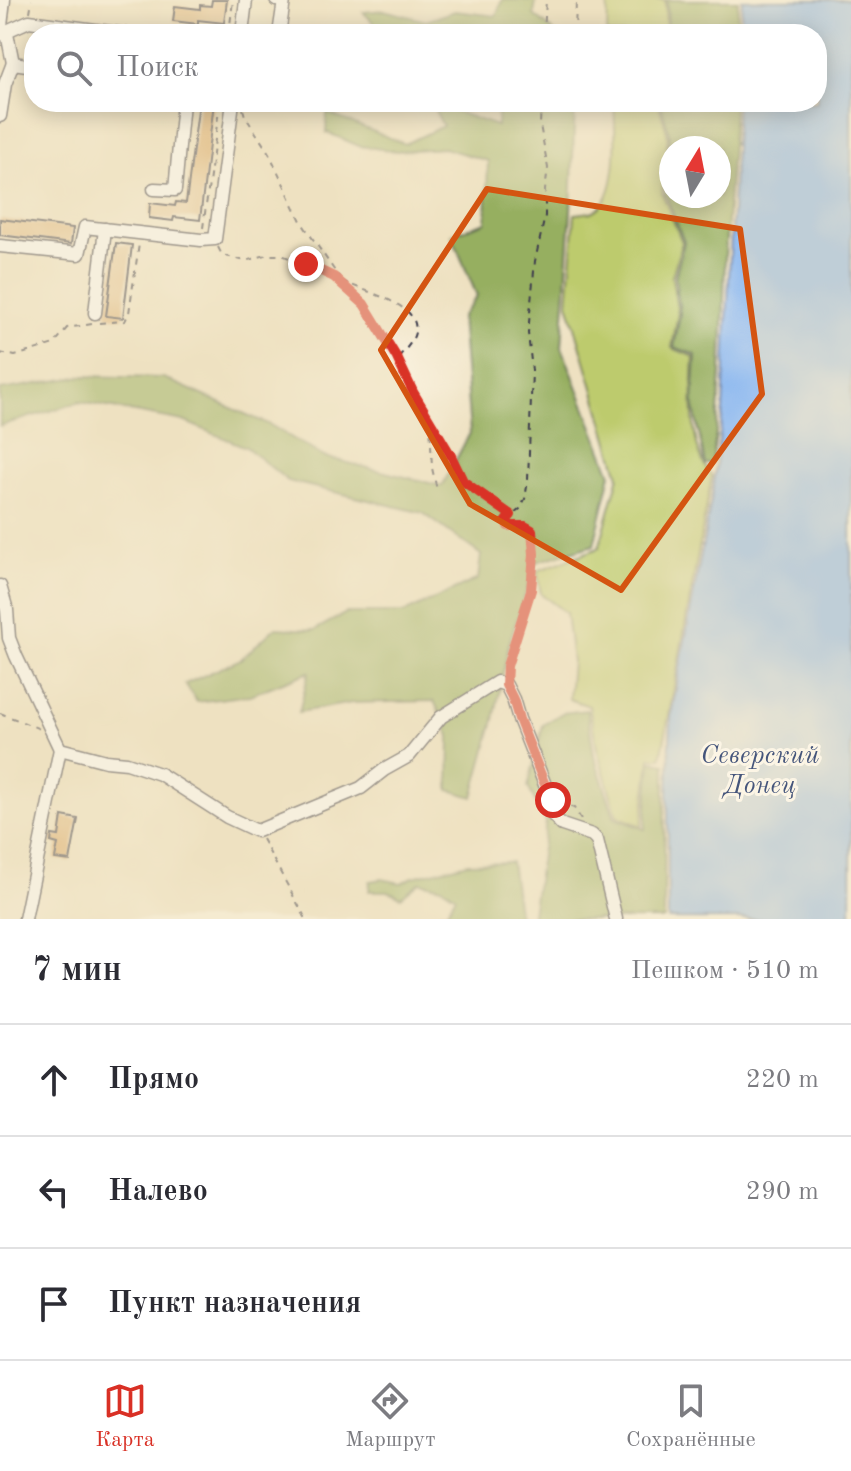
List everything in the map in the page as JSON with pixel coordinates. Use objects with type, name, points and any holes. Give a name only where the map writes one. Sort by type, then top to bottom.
[{"type":"street","points":[[0,116],[5,84],[13,63],[2,34],[4,0]]},
{"type":"street","points":[[243,24],[246,0]]},
{"type":"street","points":[[276,0],[284,1],[281,24]]},
{"type":"street","points":[[2,34],[29,21],[51,24]]},
{"type":"street","points":[[13,63],[24,65]]},
{"type":"street","points":[[154,189],[175,190],[182,112]]},
{"type":"street","points":[[0,246],[79,254],[85,227],[208,239],[231,112]]},
{"type":"street","points":[[95,313],[105,229]]},
{"type":"street","points":[[0,586],[7,610],[9,638],[57,743],[25,919]]},
{"type":"street","points":[[57,743],[106,761],[127,763],[160,774],[227,817],[257,831],[361,788],[409,756],[441,717],[497,682],[506,685],[513,699],[549,795],[551,813],[562,825],[592,835],[597,840],[616,919]]},
{"type":"path","points":[[230,24],[233,0]]},
{"type":"path","points":[[545,24],[546,0]]},
{"type":"path","points":[[575,24],[576,0]]},
{"type":"path","points":[[219,112],[208,239],[222,255],[245,261],[266,255],[282,255],[393,300],[408,311],[414,321],[416,335],[411,346],[397,358]]},
{"type":"path","points":[[244,112],[253,132],[269,153],[302,223],[341,280]]},
{"type":"path","points":[[506,685],[507,666],[531,590],[534,554],[532,530],[525,526],[508,526],[506,521],[520,509],[528,480],[532,371],[528,333],[535,261],[545,216],[548,168],[541,112]]},
{"type":"path","points":[[0,353],[15,356],[54,344],[67,328],[125,321],[129,313],[140,233]]},
{"type":"path","points":[[334,277],[364,304],[397,358],[463,481],[511,515]]},
{"type":"path","points":[[430,420],[432,468],[437,490]]},
{"type":"path","points":[[0,713],[26,722],[57,743]]},
{"type":"path","points":[[549,795],[553,800],[574,808],[583,822]]},
{"type":"path","points":[[257,831],[306,919]]},
{"type":"highlighted area","points":[[487,189],[740,229],[762,394],[621,590],[470,504],[381,350]]},
{"type":"green space","points":[[502,0],[536,0],[534,15],[545,24],[375,24],[363,12],[384,10],[426,21],[455,11],[496,16]]},
{"type":"green space","points":[[608,0],[665,0],[666,24],[607,24]]},
{"type":"green space","points":[[667,0],[738,0],[737,24],[668,24]]},
{"type":"green space","points":[[436,112],[457,112],[497,126],[498,112],[575,112],[562,347],[611,474],[594,545],[536,562],[509,643],[494,720],[473,797],[449,790],[450,736],[434,701],[352,703],[299,712],[309,672],[250,695],[197,702],[185,684],[241,659],[275,628],[315,630],[346,613],[404,613],[478,579],[481,555],[423,513],[288,481],[246,447],[183,421],[80,402],[0,426],[0,390],[84,376],[164,378],[270,425],[324,457],[442,486],[470,433],[461,317],[477,296],[451,234],[486,222],[488,161],[444,148],[397,151],[359,146],[326,132],[327,113],[405,144],[443,126]]},
{"type":"green space","points":[[614,112],[661,112],[668,136],[659,136],[659,208],[668,208],[682,242],[672,277],[678,314],[672,348],[694,357],[692,403],[695,436],[704,465],[712,476],[661,758],[650,758],[642,826],[617,816],[597,749],[589,706],[569,699],[572,661],[566,613],[541,594],[537,571],[599,548],[619,476],[568,303],[575,214],[594,211],[603,203],[609,192],[615,161]]},
{"type":"green space","points":[[663,112],[733,112],[731,155],[731,136],[670,136]]},
{"type":"green space","points":[[671,208],[728,208],[720,388],[712,464],[705,464],[693,403],[696,355],[674,347],[680,314],[675,277],[684,242]]},
{"type":"green space","points":[[587,710],[594,756],[615,818],[645,829],[651,761],[665,764],[664,919],[534,919],[532,914],[546,822],[528,787],[543,725],[562,713]]},
{"type":"green space","points":[[511,862],[519,919],[422,919],[446,912],[456,896],[442,887],[420,882],[401,897],[388,891],[369,891],[370,881],[382,879],[401,883],[468,863]]},
{"type":"water","name":"Северский Донец","points":[[742,0],[851,0],[851,919],[668,919],[671,716],[712,495],[723,410],[737,112],[827,112],[827,24],[741,24]]},
{"type":"building","points":[[212,0],[227,0],[224,23],[173,21],[175,6],[200,9],[200,5],[211,6]]},
{"type":"building","points":[[198,112],[213,112],[200,220],[149,218],[150,203],[175,206],[176,202],[186,203]]},
{"type":"building","points":[[0,219],[73,228],[71,244],[0,235]]},
{"type":"building","points":[[116,243],[132,245],[123,318],[106,316]]},
{"type":"building","points":[[62,816],[78,819],[70,861],[55,859],[58,844],[51,842],[52,835],[59,836]]},
{"type":"route","points":[[306,264],[334,277],[364,304],[378,324],[463,481],[511,515],[506,521],[508,526],[525,526],[532,530],[531,590],[507,666],[506,685],[553,800]]}]
